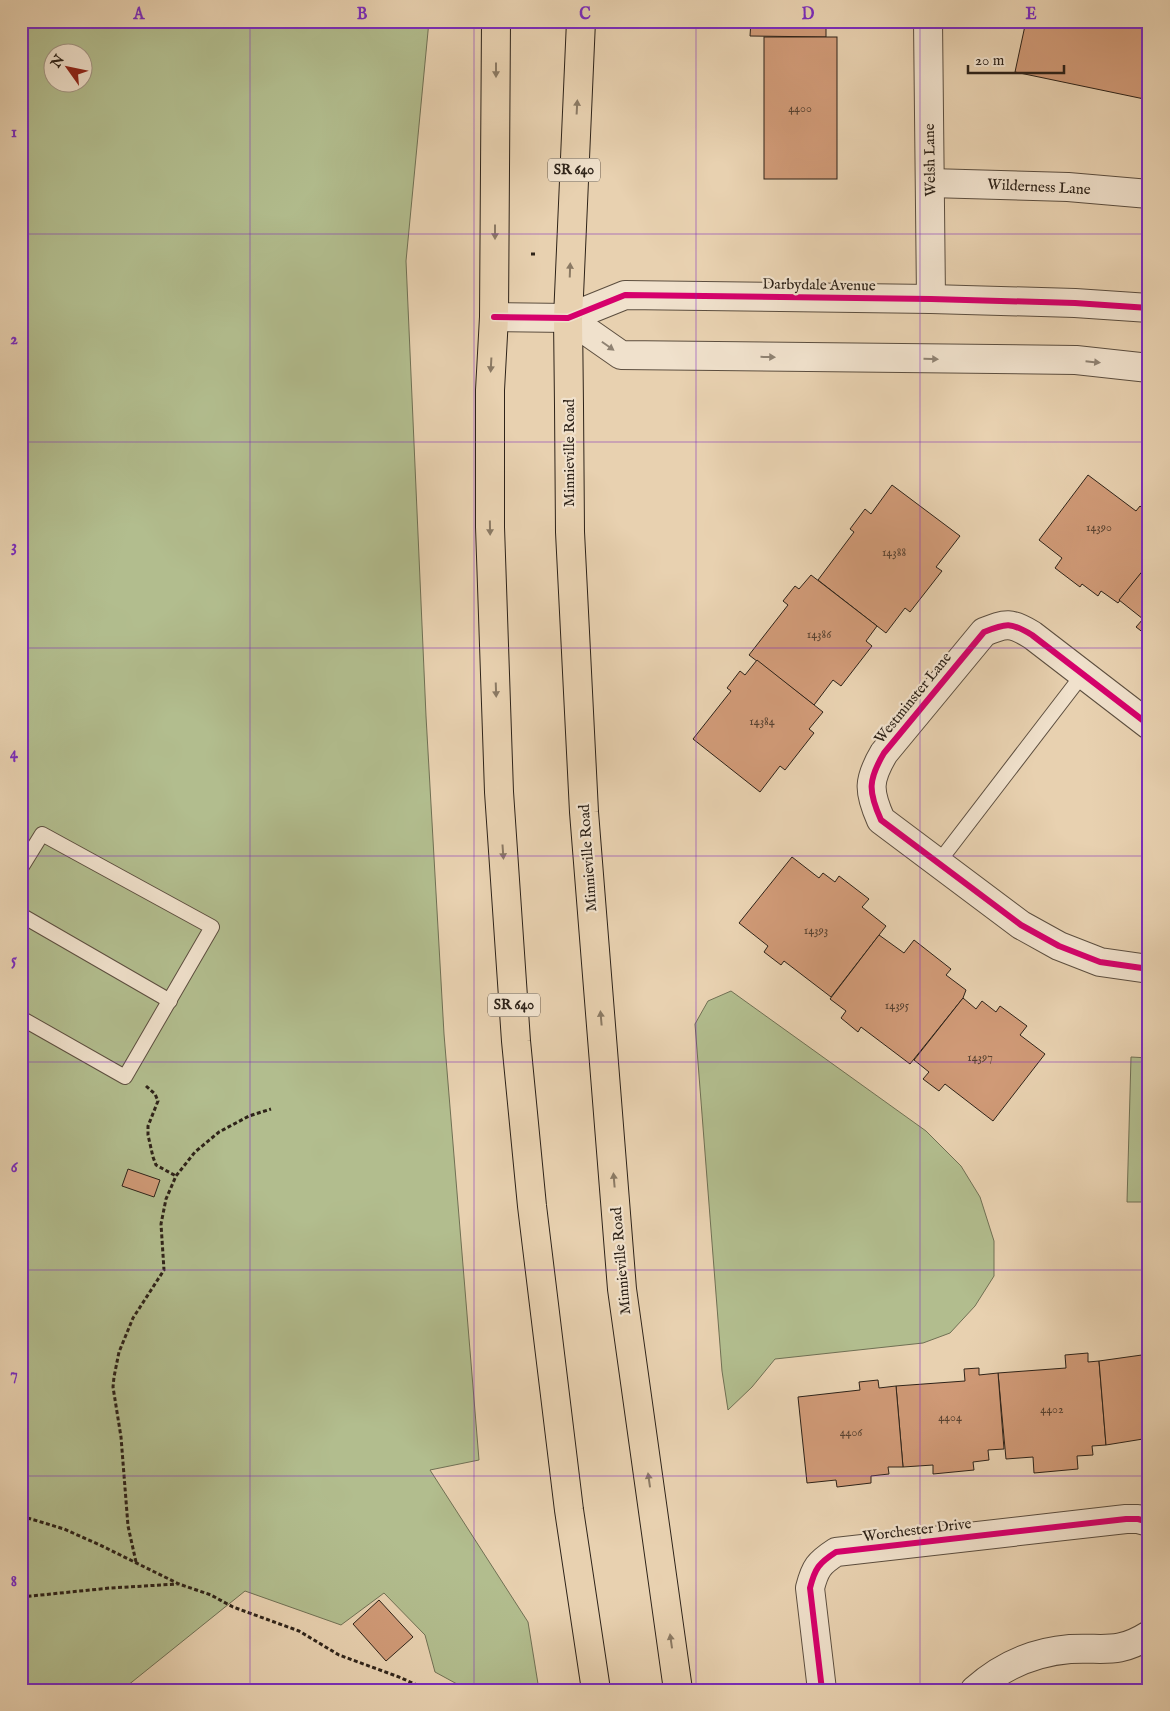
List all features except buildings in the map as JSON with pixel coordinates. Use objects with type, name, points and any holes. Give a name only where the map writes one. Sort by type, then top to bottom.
[{"type":"main road","name":"SR 640","points":[[496,21],[494,316],[490,390],[490,527],[499,792],[516,1041],[532,1206],[569,1510],[596,1690]]},
{"type":"main road","name":"Minnieville Road","points":[[581,21],[568,318],[570,532],[584,812],[621,1279],[678,1690]]},
{"type":"street","name":"Welsh Lane","points":[[928,21],[931,299]]},
{"type":"street","name":"Wilderness Lane","points":[[930,183],[1068,187],[1149,194]]},
{"type":"street","name":"Darbydale Avenue","points":[[494,316],[568,318],[625,295],[931,299],[1075,303],[1149,308]]},
{"type":"street","points":[[568,318],[621,355],[1076,360],[1149,368]]},
{"type":"street","name":"Westminster Lane","points":[[1149,725],[1032,635],[1018,626],[1001,624],[984,632],[884,753],[876,766],[871,782],[872,802],[881,820],[1021,925],[1059,946],[1100,962],[1149,969]]},
{"type":"street","name":"Worchester Drive","points":[[822,1690],[810,1588],[814,1572],[822,1561],[836,1552],[1126,1519],[1138,1519],[1149,1522]]},
{"type":"street","points":[[975,1690],[991,1676],[1020,1660],[1045,1652],[1071,1649],[1113,1650],[1135,1644],[1149,1635]]},
{"type":"lane","points":[[938,863],[1083,674]]},
{"type":"lane","points":[[21,868],[42,834],[212,927],[125,1077],[21,1018]]},
{"type":"lane","points":[[21,915],[170,1001]]},
{"type":"path","points":[[530,254],[538,254]]},
{"type":"path","points":[[126,1075],[155,1094],[158,1102],[151,1117],[148,1135],[153,1157],[156,1165],[176,1176]]},
{"type":"path","points":[[136,1562],[128,1526],[125,1480],[113,1387],[119,1352],[133,1318],[164,1270],[161,1224],[166,1200],[176,1176],[195,1152],[219,1132],[249,1116],[270,1109]]},
{"type":"path","points":[[21,1516],[64,1529],[179,1584],[211,1595],[233,1607],[299,1631],[338,1655],[399,1677],[418,1686],[420,1690]]},
{"type":"path","points":[[21,1597],[179,1584]]},
{"type":"green space","points":[[21,21],[429,21],[406,261],[426,716],[444,1034],[479,1460],[430,1470],[528,1622],[539,1690],[468,1690],[435,1672],[425,1635],[384,1593],[341,1625],[245,1591],[122,1690],[21,1690]]},
{"type":"green space","points":[[731,991],[926,1131],[961,1166],[980,1197],[994,1241],[994,1276],[975,1306],[950,1333],[923,1343],[775,1359],[752,1387],[728,1410],[722,1371],[695,1024],[708,1001]]},
{"type":"green space","points":[[1131,1057],[1149,1058],[1149,1202],[1127,1202]]},
{"type":"cycle path","points":[[494,317],[568,318],[625,295],[931,299],[1075,303],[1149,308]]},
{"type":"cycle path","points":[[1149,725],[1032,635],[1013,626],[998,627],[984,632],[884,753],[875,771],[872,786],[874,801],[881,820],[1021,925],[1059,946],[1100,962],[1149,969]]},
{"type":"cycle path","points":[[822,1690],[810,1588],[819,1567],[825,1559],[836,1552],[1126,1519],[1138,1519],[1149,1522]]}]
